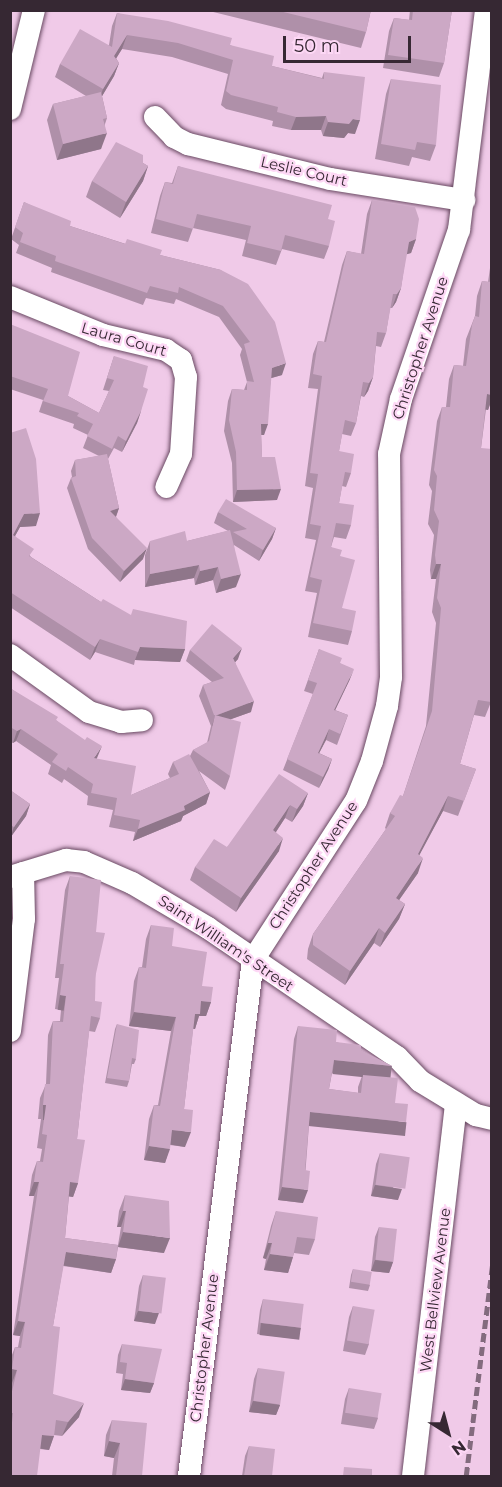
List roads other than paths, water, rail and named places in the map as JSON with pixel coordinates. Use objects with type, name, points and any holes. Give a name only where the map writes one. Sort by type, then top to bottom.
[{"type":"street","points":[[10,109],[34,10]]},
{"type":"street","name":"Christopher Avenue","points":[[189,1476],[253,960],[356,801],[381,734],[391,677],[389,454],[401,399],[459,230],[486,10]]},
{"type":"street","name":"Leslie Court","points":[[155,117],[174,137],[188,144],[331,179],[464,200]]},
{"type":"street","name":"Laura Court","points":[[10,297],[103,335],[166,350],[181,360],[186,377],[181,454],[166,487]]},
{"type":"street","points":[[10,655],[89,712],[121,722],[142,720]]},
{"type":"street","name":"Saint William's Street","points":[[17,875],[51,863],[84,862],[162,900],[397,1057],[432,1071],[490,1115]]},
{"type":"street","points":[[10,1031],[24,919],[17,875]]},
{"type":"street","name":"Saint William's Street","points":[[397,1057],[420,1081],[456,1103],[490,1115]]},
{"type":"street","name":"West Bellview Avenue","points":[[413,1476],[456,1103]]},
{"type":"street","points":[[449,1169],[467,1131],[490,1115]]},
{"type":"railway","points":[[466,1476],[492,1266]]}]
